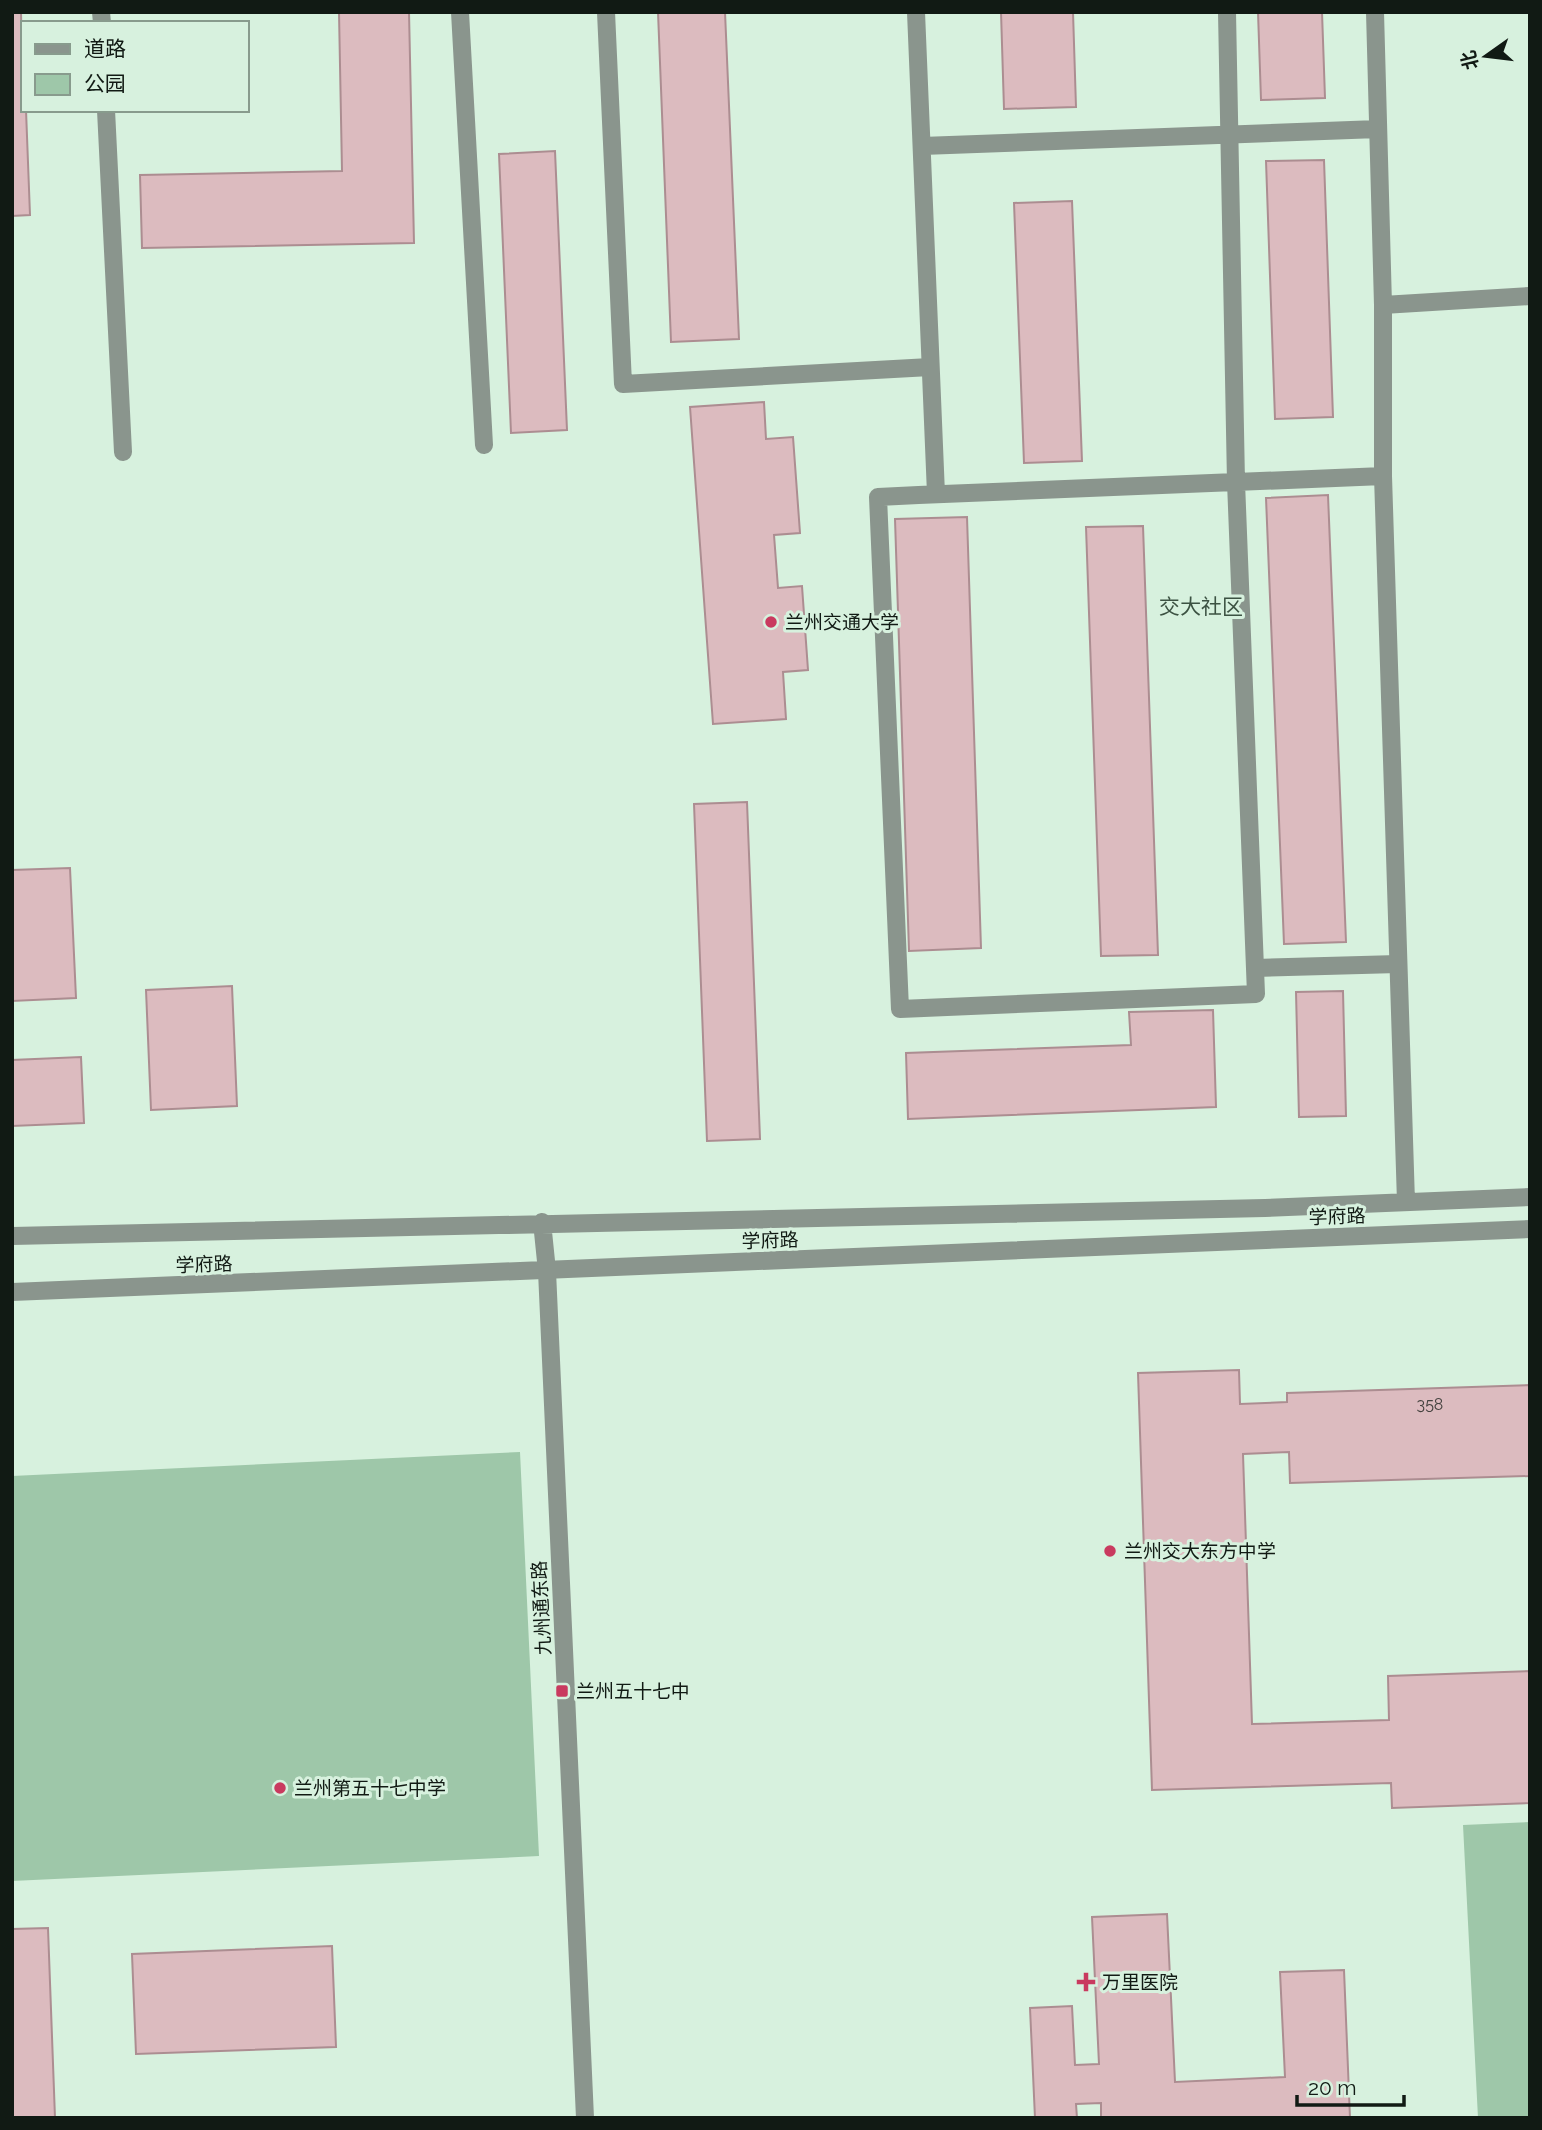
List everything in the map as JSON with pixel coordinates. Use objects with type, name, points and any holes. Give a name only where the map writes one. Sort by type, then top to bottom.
[{"type":"street","points":[[460,12],[484,445]]},
{"type":"street","points":[[606,12],[623,384],[930,367]]},
{"type":"street","points":[[916,12],[936,494]]},
{"type":"street","points":[[1227,12],[1236,482],[1256,994],[900,1009],[878,497],[936,494],[1236,482],[1383,476]]},
{"type":"street","points":[[1375,12],[1383,305],[1383,476],[1406,1202]]},
{"type":"street","points":[[106,112],[123,452]]},
{"type":"street","points":[[922,146],[1378,129]]},
{"type":"street","points":[[1383,305],[1530,296]]},
{"type":"street","points":[[1255,968],[1398,964]]},
{"type":"street","name":"学府路","points":[[12,1236],[542,1222],[1265,1208],[1530,1197]]},
{"type":"street","name":"九州通东路","points":[[542,1222],[547,1271],[585,2118]]},
{"type":"street","name":"学府路","points":[[12,1293],[1530,1229]]},
{"type":"green space","points":[[520,1452],[539,1856],[12,1881],[12,1476]]},
{"type":"green space","points":[[1530,1822],[1530,2118],[1478,2118],[1463,1825]]},
{"type":"building","points":[[12,12],[21,12],[21,112],[26,112],[30,215],[12,216]]},
{"type":"building","points":[[339,12],[409,12],[414,243],[142,248],[140,175],[342,171]]},
{"type":"building","points":[[658,12],[725,12],[739,339],[671,342]]},
{"type":"building","points":[[1001,12],[1073,12],[1076,107],[1004,109]]},
{"type":"building","points":[[1258,12],[1322,12],[1325,98],[1261,100]]},
{"type":"building","points":[[555,151],[567,430],[511,433],[499,154]]},
{"type":"building","points":[[1324,160],[1333,417],[1275,419],[1266,161]]},
{"type":"building","points":[[1072,201],[1082,461],[1024,463],[1014,203]]},
{"type":"building","points":[[764,402],[766,439],[793,437],[800,533],[774,535],[778,588],[802,586],[808,670],[783,672],[786,719],[713,724],[690,407]]},
{"type":"building","points":[[1328,495],[1346,942],[1284,944],[1266,498]]},
{"type":"building","points":[[967,517],[981,948],[909,951],[895,519]]},
{"type":"building","points":[[1143,526],[1158,955],[1101,956],[1086,527]]},
{"type":"building","points":[[747,802],[760,1139],[707,1141],[694,804]]},
{"type":"building","points":[[70,868],[76,998],[12,1001],[12,870]]},
{"type":"building","points":[[232,986],[237,1106],[151,1110],[146,990]]},
{"type":"building","points":[[1343,991],[1346,1116],[1299,1117],[1296,992]]},
{"type":"building","points":[[1213,1010],[1216,1107],[908,1119],[906,1053],[1131,1045],[1129,1012]]},
{"type":"building","points":[[81,1057],[84,1123],[12,1126],[12,1060]]},
{"type":"building","points":[[1239,1370],[1240,1404],[1287,1402],[1287,1393],[1530,1385],[1530,1476],[1290,1483],[1289,1452],[1243,1454],[1252,1724],[1389,1720],[1388,1676],[1530,1671],[1530,1803],[1392,1808],[1391,1783],[1152,1790],[1138,1373]]},
{"type":"building","points":[[1167,1914],[1175,2082],[1285,2077],[1280,1972],[1344,1970],[1350,2118],[1101,2118],[1101,2103],[1076,2104],[1077,2118],[1035,2118],[1030,2008],[1072,2006],[1075,2065],[1099,2064],[1092,1917]]},
{"type":"building","points":[[48,1928],[55,2118],[12,2118],[12,1929]]},
{"type":"building","points":[[332,1946],[336,2047],[136,2054],[132,1954]]},
{"type":"place","name":"兰州交通大学","points":[[771,622]]},
{"type":"place","name":"兰州交大东方中学","points":[[1110,1551]]},
{"type":"place","name":"兰州五十七中","points":[[562,1691]]},
{"type":"place","name":"兰州第五十七中学","points":[[280,1788]]},
{"type":"place","name":"万里医院","points":[[1086,1982]]},
{"type":"district","name":"交大社区","points":[[1201,606]]}]
